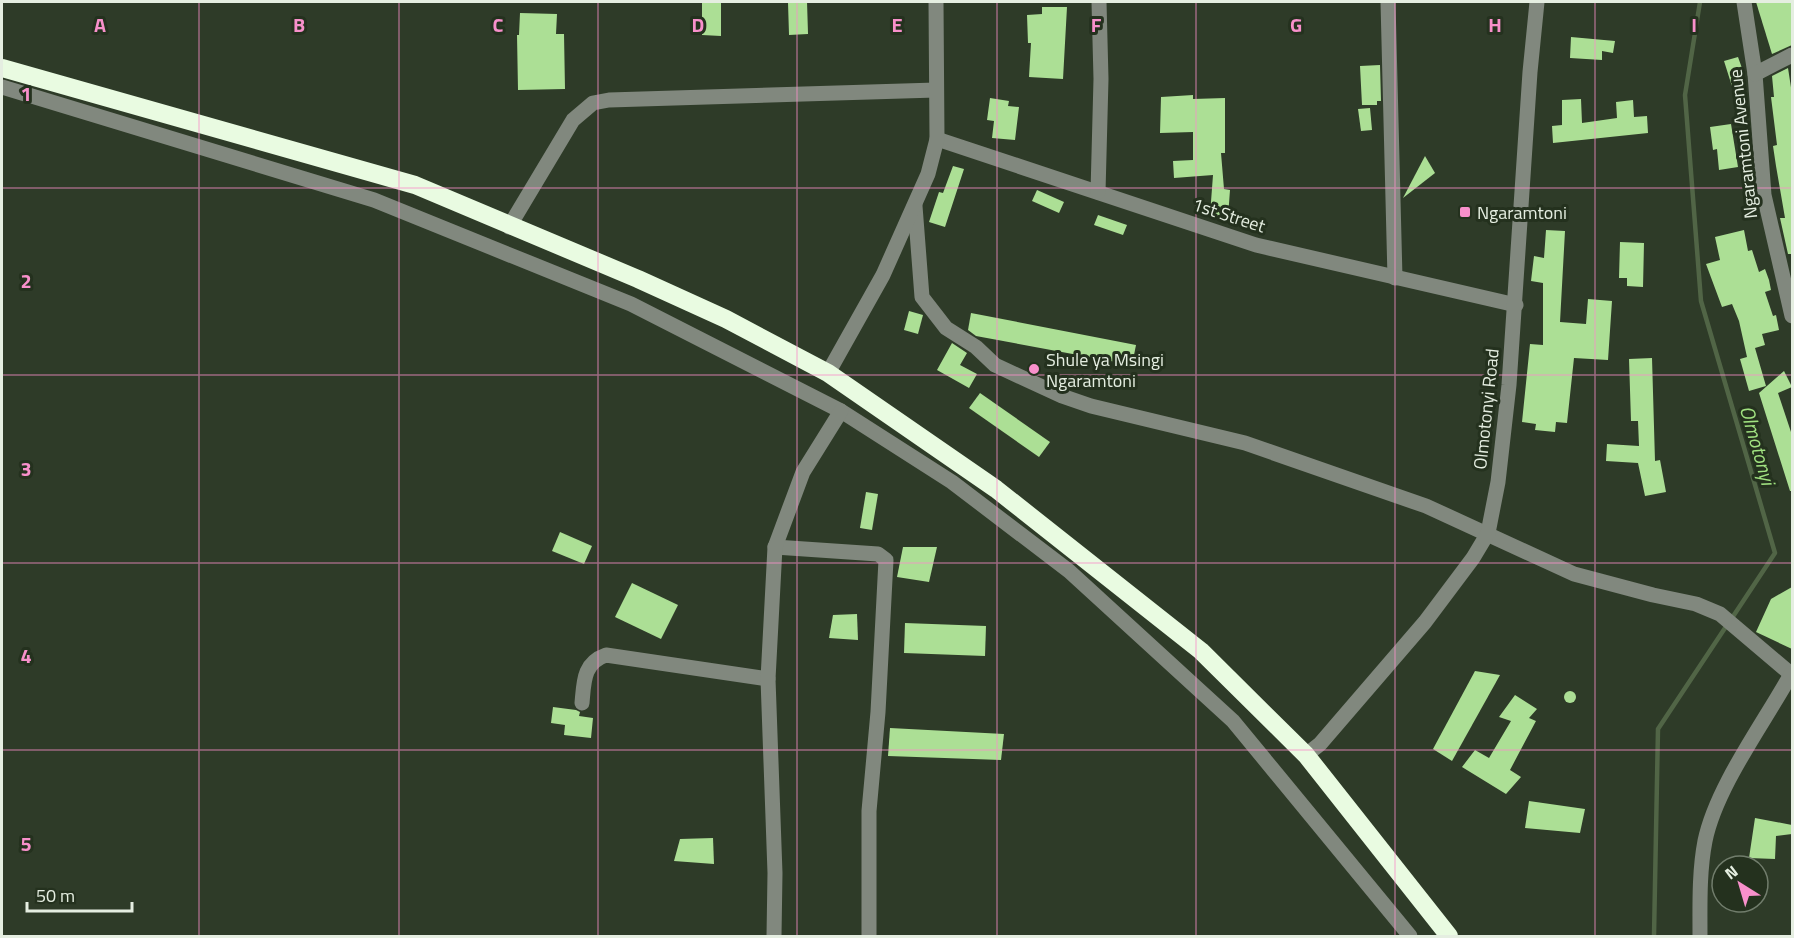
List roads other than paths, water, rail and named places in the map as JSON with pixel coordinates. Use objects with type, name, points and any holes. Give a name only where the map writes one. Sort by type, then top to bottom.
[{"type":"highway","points":[[2,68],[415,185],[509,227],[638,279],[706,310],[828,373],[996,489],[1201,651],[1306,755],[1449,936]]},
{"type":"street","points":[[828,373],[865,309],[928,174],[937,139],[936,2]]},
{"type":"street","points":[[1098,192],[1101,79],[1099,2]]},
{"type":"street","points":[[1388,2],[1395,278]]},
{"type":"street","name":"Olmotonyi Road","points":[[1306,755],[1320,744],[1425,622],[1473,558],[1488,533],[1509,385],[1530,72],[1537,2]]},
{"type":"street","name":"Ngaramtoni Avenue","points":[[1744,2],[1755,74],[1764,195],[1792,316]]},
{"type":"street","points":[[1755,74],[1792,55]]},
{"type":"street","points":[[2,87],[374,200],[631,304],[841,411],[952,482],[1070,571],[1233,721],[1406,934]]},
{"type":"street","points":[[509,227],[573,120],[593,103],[609,100],[936,90]]},
{"type":"street","name":"1st Street","points":[[937,139],[1256,244],[1395,278],[1516,304]]},
{"type":"street","points":[[915,206],[922,297],[946,327],[976,347],[995,365],[1062,396],[1091,406],[1245,443],[1426,506],[1574,574],[1653,596],[1696,604],[1720,614],[1792,675],[1748,746],[1713,816],[1705,840],[1700,880],[1700,936]]},
{"type":"street","points":[[774,936],[775,873],[768,680],[775,547],[803,472],[841,411]]},
{"type":"street","points":[[775,547],[878,554],[885,560],[879,701],[869,811],[869,936]]},
{"type":"street","points":[[582,703],[586,673],[592,662],[606,655],[768,680]]},
{"type":"waterway","name":"Olmotonyi","points":[[1700,2],[1685,95],[1701,301],[1775,553],[1732,618]]},
{"type":"waterway","name":"Olmotonyi","points":[[1654,936],[1658,729],[1727,625]]},
{"type":"place","name":"Ngaramtoni","points":[[1465,212]]},
{"type":"place","name":"Shule ya Msingi Ngaramtoni","points":[[1034,369]]}]
